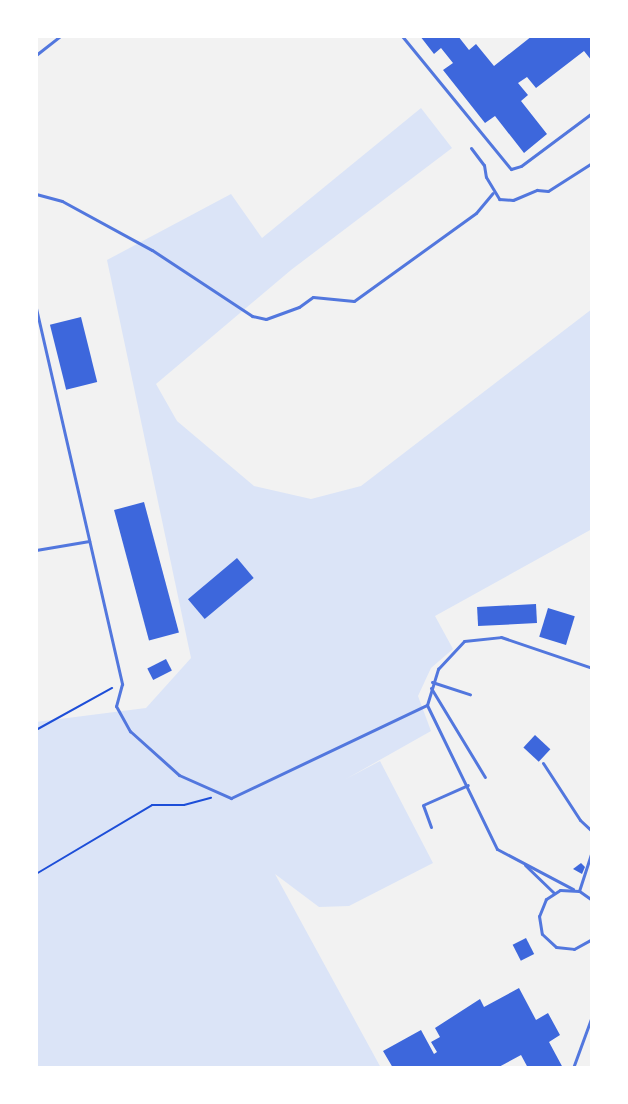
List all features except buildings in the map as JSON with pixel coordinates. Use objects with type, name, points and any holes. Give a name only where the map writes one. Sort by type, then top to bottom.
[{"type":"lane","points":[[36,55],[60,36]]},
{"type":"lane","points":[[402,36],[511,169],[521,166],[592,113]]},
{"type":"lane","points":[[471,148],[484,165],[493,193],[500,199],[513,200],[537,190],[548,191],[592,164]]},
{"type":"lane","points":[[36,153],[36,170]]},
{"type":"lane","points":[[36,194],[80,210],[152,250],[252,316],[266,319],[299,307],[314,297],[354,301],[476,213],[493,193]]},
{"type":"lane","points":[[36,308],[122,684],[116,706],[130,731],[179,775],[231,798],[427,705]]},
{"type":"lane","points":[[36,550],[89,541]]},
{"type":"lane","points":[[592,668],[501,637],[464,641],[438,669],[432,682],[427,705],[468,785],[497,849],[555,876],[592,900]]},
{"type":"lane","points":[[592,675],[592,702]]},
{"type":"lane","points":[[432,682],[470,694]]},
{"type":"lane","points":[[431,688],[485,777]]},
{"type":"lane","points":[[543,763],[580,820],[592,831]]},
{"type":"lane","points":[[431,827],[423,805],[468,785]]},
{"type":"lane","points":[[579,891],[592,851]]},
{"type":"lane","points":[[524,863],[554,893]]},
{"type":"lane","points":[[573,889],[554,893],[539,916],[542,934],[565,950],[592,941]]},
{"type":"lane","points":[[573,1068],[592,1016]]},
{"type":"path","points":[[36,730],[85,700],[122,684]]},
{"type":"path","points":[[36,874],[152,805],[231,798]]},
{"type":"shaded area","points":[[421,108],[452,148],[291,270],[156,384],[177,421],[254,486],[311,499],[361,486],[592,309],[592,529],[435,616],[453,649],[431,668],[418,696],[431,731],[346,779],[380,761],[433,863],[349,906],[319,907],[275,874],[381,1068],[36,1068],[36,722],[146,708],[191,658],[107,260],[231,194],[262,238]]}]
